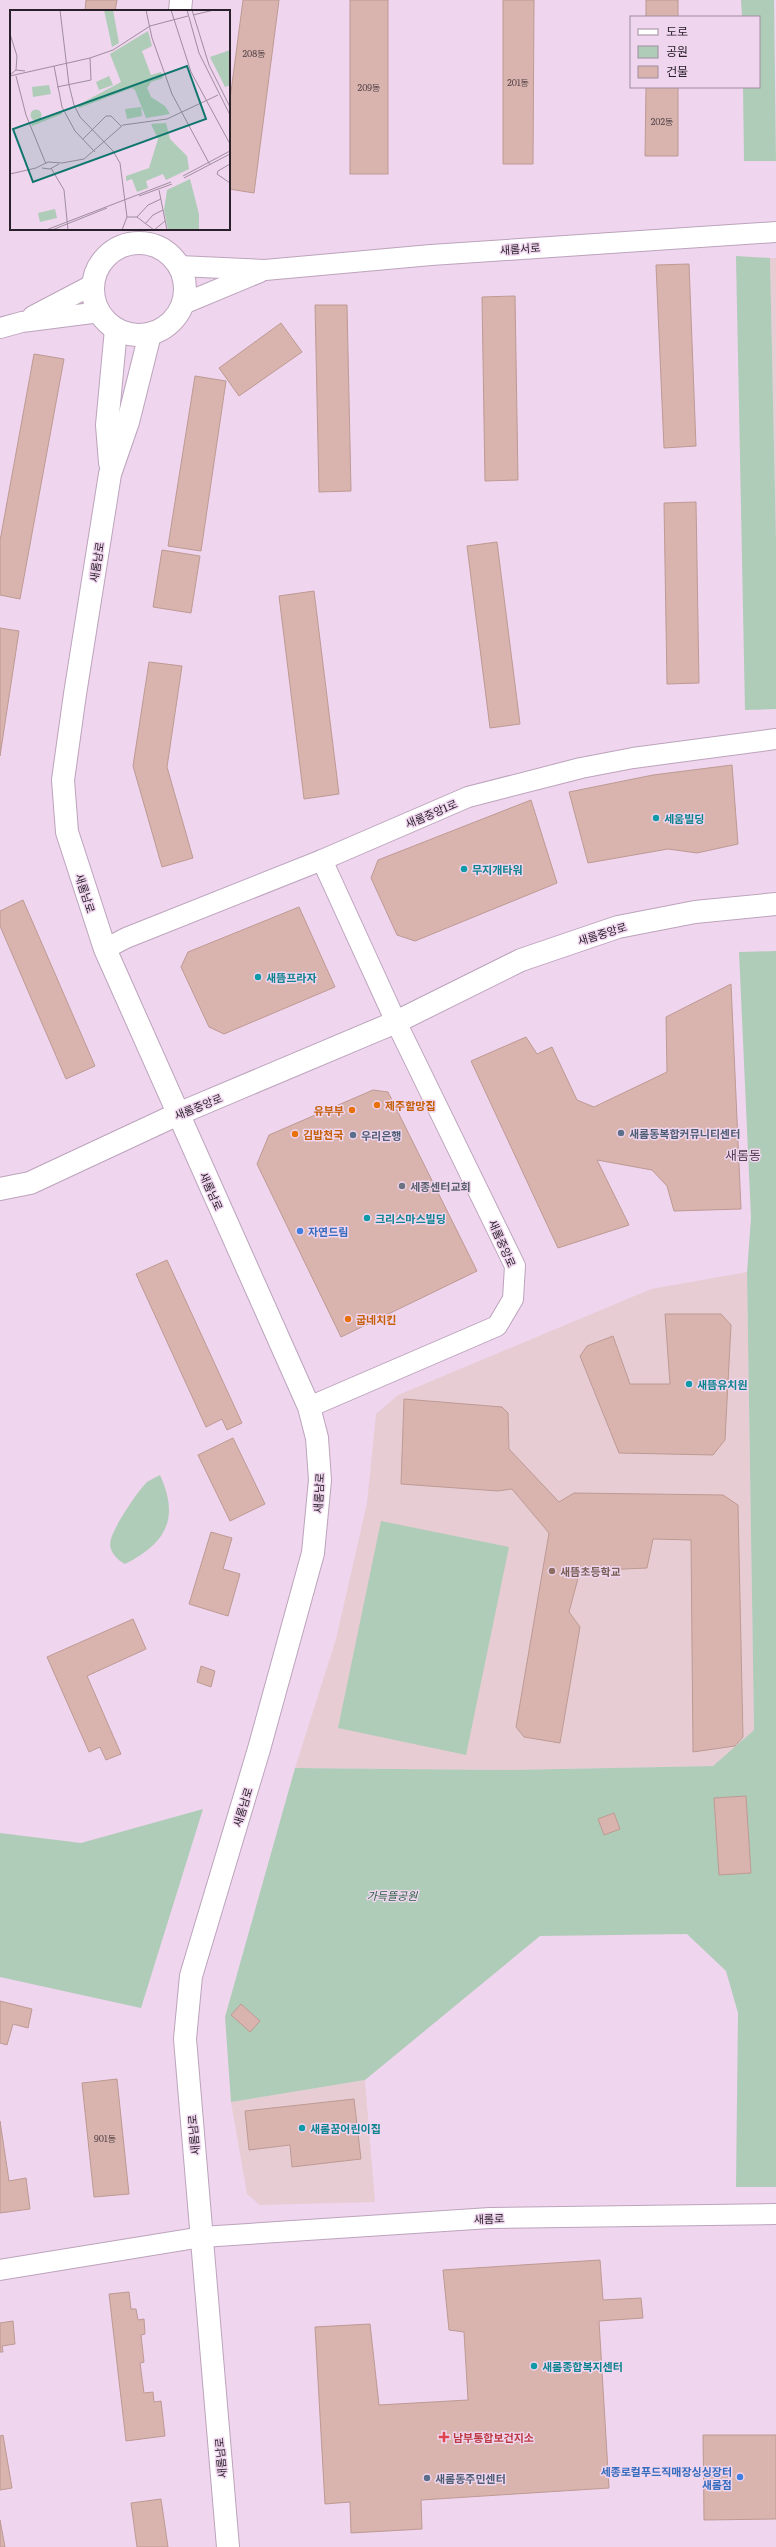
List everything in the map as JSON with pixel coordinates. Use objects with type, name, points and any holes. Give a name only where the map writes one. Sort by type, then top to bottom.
[{"type":"street","points":[[180,10],[182,0]]},
{"type":"street","name":"새롬서로","points":[[265,270],[471,252],[776,232]]},
{"type":"street","points":[[131,237],[145,243],[160,238],[179,266],[184,278],[183,304],[176,318],[164,328],[150,334],[139,335],[116,329],[100,312],[94,298],[94,284],[98,270],[105,258],[131,237]]},
{"type":"street","points":[[179,266],[265,270]]},
{"type":"street","points":[[183,304],[265,270]]},
{"type":"street","points":[[22,322],[94,284]]},
{"type":"street","points":[[0,328],[22,322],[100,312]]},
{"type":"street","name":"새롬남로","points":[[110,474],[107,425],[116,329]]},
{"type":"street","name":"새롬남로","points":[[150,334],[128,422],[110,474],[76,686],[63,780],[67,832],[105,949],[309,1407],[317,1438],[320,1480],[313,1553],[259,1750],[191,1976],[185,2039],[228,2547]]},
{"type":"street","name":"새롬중앙1로","points":[[105,949],[126,938],[322,860],[468,797],[581,768],[633,758],[776,739]]},
{"type":"street","points":[[322,860],[396,1022]]},
{"type":"street","name":"새롬중앙로","points":[[0,1189],[30,1183],[178,1114],[396,1022],[521,960],[618,927],[695,912],[776,904]]},
{"type":"street","name":"새롬중앙로","points":[[309,1407],[497,1326],[513,1298],[515,1266],[396,1022]]},
{"type":"street","name":"새롬로","points":[[0,2270],[202,2237],[490,2218],[776,2214]]},
{"type":"shaded area","points":[[770,258],[776,258],[776,542]]},
{"type":"shaded area","name":"새뜸초등학교","points":[[747,1272],[754,1730],[713,1766],[504,1770],[295,1768],[336,1639],[367,1503],[376,1414],[398,1395],[651,1289]]},
{"type":"shaded area","points":[[365,2080],[375,2202],[260,2205],[247,2194],[231,2102]]},
{"type":"green space","points":[[741,0],[774,0],[776,161],[744,161],[743,88],[760,88],[760,16],[742,16]]},
{"type":"green space","points":[[736,256],[770,258],[776,542],[776,709],[745,710]]},
{"type":"green space","name":"가득뜰공원","points":[[776,951],[776,2187],[736,2187],[738,2013],[726,1971],[687,1934],[540,1936],[365,2080],[231,2102],[225,2017],[295,1768],[504,1770],[713,1766],[754,1730],[747,1272],[751,1218],[739,952]]},
{"type":"green space","points":[[160,1475],[169,1505],[169,1517],[165,1528],[151,1547],[125,1564],[116,1557],[110,1547],[111,1539],[116,1526],[142,1487],[147,1482]]},
{"type":"green space","points":[[381,1521],[509,1547],[466,1755],[338,1728]]},
{"type":"green space","points":[[203,1809],[141,2008],[0,1977],[0,1833],[81,1843]]},
{"type":"building","points":[[86,0],[117,0],[115,10],[85,10]]},
{"type":"building","points":[[243,0],[279,0],[254,193],[230,189],[230,99]]},
{"type":"building","points":[[350,0],[388,0],[388,174],[350,174]]},
{"type":"building","points":[[503,0],[534,0],[533,164],[503,164]]},
{"type":"building","points":[[646,0],[678,0],[678,16],[646,16]]},
{"type":"building","points":[[646,88],[678,88],[678,156],[645,156]]},
{"type":"building","points":[[689,264],[696,446],[664,448],[656,265]]},
{"type":"building","points":[[515,296],[518,480],[485,481],[482,297]]},
{"type":"building","points":[[315,305],[347,305],[351,491],[319,492]]},
{"type":"building","points":[[281,323],[302,352],[239,396],[219,368]]},
{"type":"building","points":[[34,354],[64,359],[20,599],[0,595],[0,541]]},
{"type":"building","points":[[195,376],[226,381],[201,551],[168,546]]},
{"type":"building","points":[[696,502],[699,683],[667,684],[664,503]]},
{"type":"building","points":[[497,542],[520,724],[490,728],[467,546]]},
{"type":"building","points":[[162,550],[200,556],[191,613],[153,607]]},
{"type":"building","points":[[314,591],[339,794],[304,799],[279,596]]},
{"type":"building","points":[[0,628],[19,631],[0,756]]},
{"type":"building","points":[[149,662],[182,666],[167,767],[193,858],[162,867],[133,766]]},
{"type":"building","name":"세움빌딩","points":[[732,765],[738,844],[697,853],[668,849],[588,863],[569,792],[653,775]]},
{"type":"building","name":"무지개타워","points":[[531,800],[557,883],[415,941],[397,935],[371,878],[378,860]]},
{"type":"building","points":[[23,900],[95,1066],[66,1079],[0,926],[0,911]]},
{"type":"building","name":"새뜸프라자","points":[[299,907],[335,987],[224,1034],[209,1027],[181,967],[188,952]]},
{"type":"building","name":"새롬동복합커뮤니티센터","points":[[731,984],[741,1209],[674,1211],[667,1186],[652,1170],[597,1160],[629,1225],[558,1248],[471,1061],[526,1037],[537,1054],[552,1047],[577,1100],[594,1107],[667,1072],[666,1017]]},
{"type":"building","name":"크리스마스빌딩","points":[[373,1090],[388,1092],[477,1271],[341,1337],[257,1164],[269,1135]]},
{"type":"building","points":[[167,1260],[242,1423],[227,1430],[222,1419],[206,1427],[136,1274]]},
{"type":"building","name":"새뜸유치원","points":[[665,1314],[721,1314],[731,1325],[725,1440],[713,1455],[619,1453],[580,1356],[587,1346],[613,1336],[630,1384],[670,1384]]},
{"type":"building","points":[[404,1399],[502,1407],[508,1413],[509,1449],[559,1502],[574,1493],[723,1495],[738,1505],[743,1737],[735,1746],[693,1752],[691,1540],[653,1539],[647,1568],[580,1571],[569,1612],[580,1627],[560,1743],[524,1737],[516,1727],[549,1533],[512,1489],[498,1491],[401,1484]]},
{"type":"building","points":[[233,1438],[265,1504],[230,1521],[198,1455]]},
{"type":"building","points":[[211,1532],[232,1538],[223,1569],[240,1574],[228,1616],[189,1604]]},
{"type":"building","points":[[133,1619],[146,1649],[87,1676],[121,1754],[106,1760],[100,1747],[89,1752],[47,1657]]},
{"type":"building","points":[[201,1666],[215,1671],[211,1687],[197,1682]]},
{"type":"building","points":[[746,1796],[751,1873],[719,1875],[714,1798]]},
{"type":"building","points":[[614,1813],[620,1829],[604,1835],[598,1819]]},
{"type":"building","points":[[0,2001],[32,2009],[28,2028],[13,2024],[7,2045],[0,2043]]},
{"type":"building","points":[[241,2004],[260,2021],[250,2032],[231,2015]]},
{"type":"building","points":[[117,2079],[129,2194],[94,2197],[82,2083]]},
{"type":"building","name":"새롬꿈어린이집","points":[[354,2099],[361,2159],[292,2167],[290,2145],[249,2150],[245,2111]]},
{"type":"building","points":[[0,2121],[9,2181],[26,2178],[30,2209],[0,2213]]},
{"type":"building","name":"새롬종합복지센터","points":[[600,2260],[603,2300],[641,2298],[643,2318],[599,2321],[609,2488],[421,2500],[422,2529],[351,2533],[350,2502],[325,2504],[315,2327],[370,2324],[379,2405],[468,2400],[464,2332],[449,2330],[443,2270]]},
{"type":"building","points":[[129,2292],[131,2309],[136,2309],[138,2320],[144,2319],[145,2334],[141,2335],[144,2362],[140,2363],[144,2393],[153,2392],[154,2402],[161,2401],[165,2436],[126,2441],[109,2294]]},
{"type":"building","points":[[13,2321],[15,2344],[2,2346],[3,2352],[0,2352],[0,2323]]},
{"type":"building","points":[[3,2435],[12,2488],[0,2490],[0,2436]]},
{"type":"building","name":"세종로컬푸드직매장싱싱장터 새롬점","points":[[703,2435],[776,2435],[776,2519],[704,2520]]},
{"type":"building","points":[[161,2499],[168,2547],[137,2547],[131,2503]]},
{"type":"building","points":[[0,2520],[5,2547],[0,2547]]},
{"type":"place","name":"세움빌딩","points":[[656,818]]},
{"type":"place","name":"무지개타워","points":[[464,869]]},
{"type":"place","name":"새뜸프라자","points":[[258,977]]},
{"type":"place","name":"제주할망집","points":[[377,1105]]},
{"type":"place","name":"유부부","points":[[352,1110]]},
{"type":"place","name":"새롬동복합커뮤니티센터","points":[[621,1133]]},
{"type":"place","name":"김밥천국","points":[[295,1134]]},
{"type":"place","name":"우리은행","points":[[353,1135]]},
{"type":"place","name":"세종센터교회","points":[[402,1186]]},
{"type":"place","name":"크리스마스빌딩","points":[[367,1218]]},
{"type":"place","name":"자연드림","points":[[300,1231]]},
{"type":"place","name":"굽네치킨","points":[[348,1319]]},
{"type":"place","name":"새뜸유치원","points":[[689,1384]]},
{"type":"place","name":"새뜸초등학교","points":[[552,1571]]},
{"type":"place","name":"새롬꿈어린이집","points":[[302,2128]]},
{"type":"place","name":"새롬종합복지센터","points":[[534,2366]]},
{"type":"place","name":"남부통합보건지소","points":[[444,2437]]},
{"type":"place","name":"세종로컬푸드직매장싱싱장터 새롬점","points":[[740,2477]]},
{"type":"place","name":"새롬동주민센터","points":[[427,2478]]},
{"type":"district","name":"새롬동","points":[[743,1154]]}]
